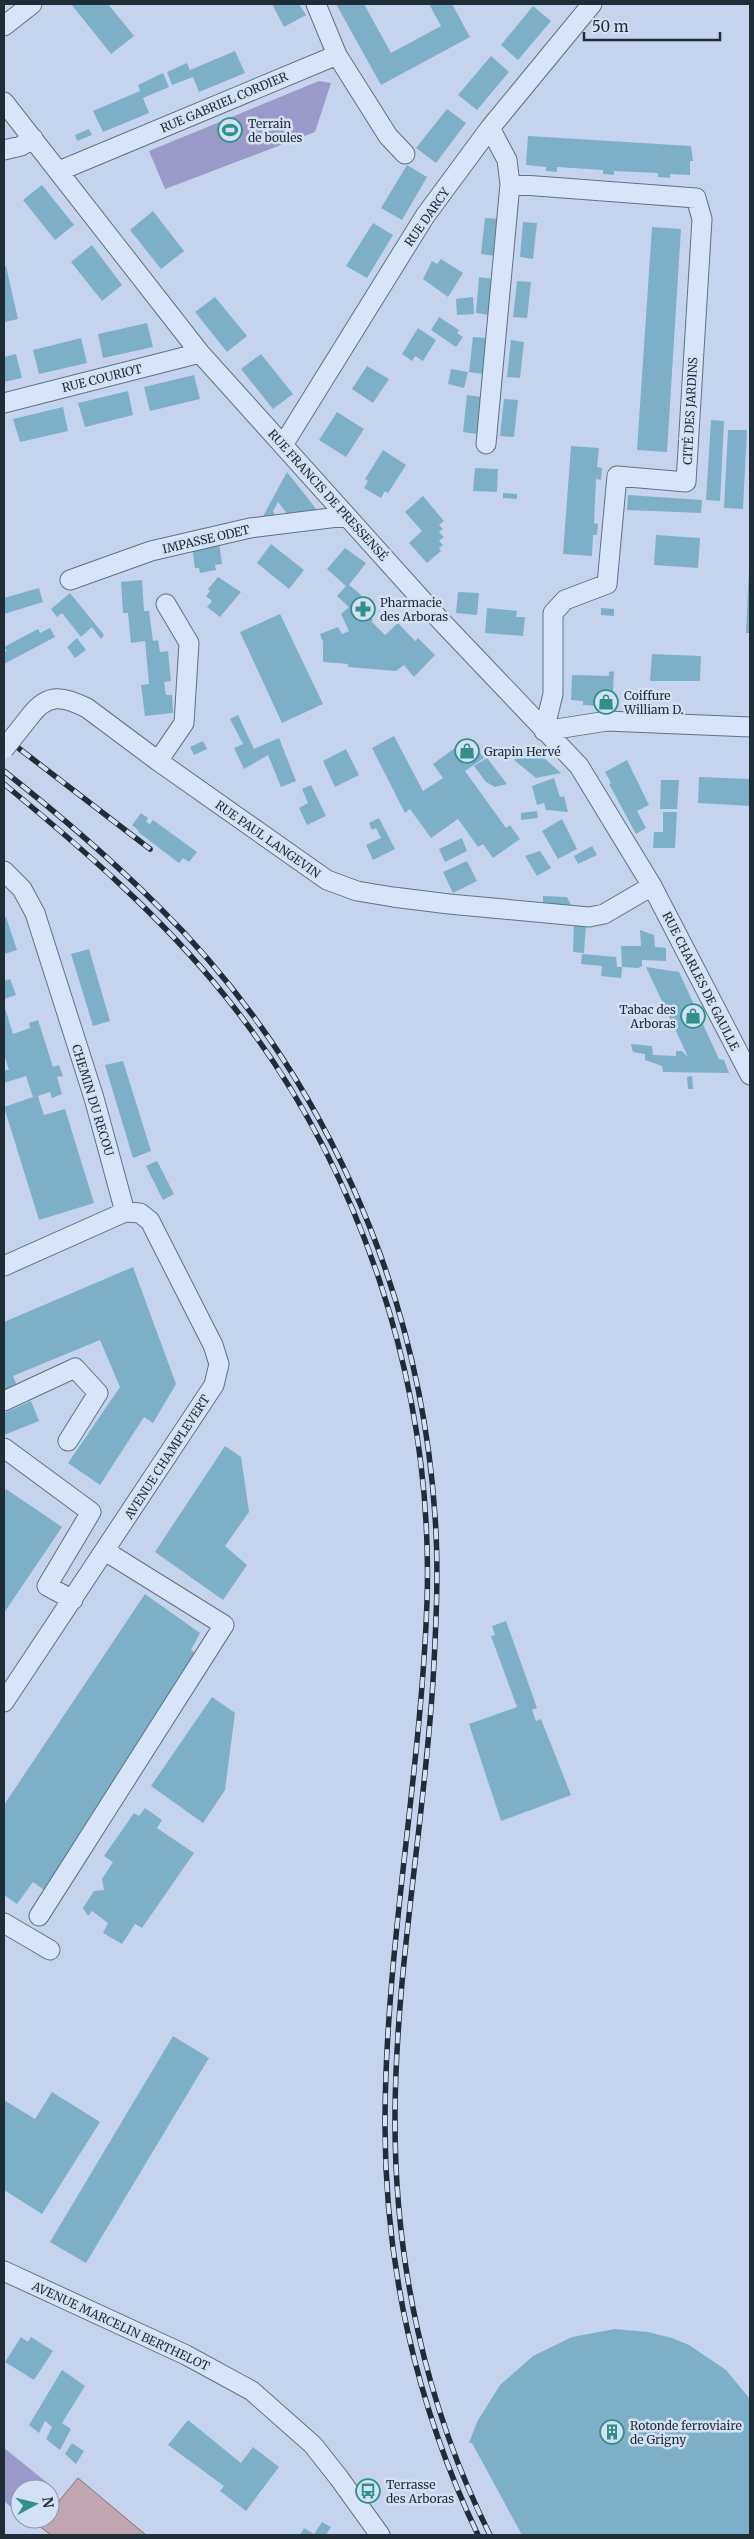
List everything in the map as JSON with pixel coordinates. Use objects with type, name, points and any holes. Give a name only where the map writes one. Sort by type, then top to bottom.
[{"type":"street","points":[[4,26],[32,4]]},
{"type":"street","points":[[316,4],[337,55],[388,136],[405,154]]},
{"type":"street","name":"RUE DARCY","points":[[283,445],[425,216],[490,128],[592,4]]},
{"type":"street","name":"RUE GABRIEL CORDIER","points":[[59,171],[337,55]]},
{"type":"street","name":"RUE FRANCIS DE PRESSENSÉ","points":[[4,102],[200,353],[346,516],[544,731],[579,766],[652,886]]},
{"type":"street","points":[[486,444],[510,184],[507,160],[490,128]]},
{"type":"street","points":[[4,150],[20,146],[33,138]]},
{"type":"street","name":"CITÉ DES JARDINS","points":[[510,184],[696,198],[702,219],[686,482],[617,476],[607,584],[565,600],[553,613],[553,694],[544,731]]},
{"type":"street","name":"RUE COURIOT","points":[[4,403],[200,353]]},
{"type":"street","name":"IMPASSE ODET","points":[[70,580],[151,552],[250,528],[346,516]]},
{"type":"street","points":[[158,761],[184,722],[189,643],[166,604]]},
{"type":"street","name":"RUE PAUL LANGEVIN","points":[[4,749],[41,704],[53,699],[77,703],[87,708],[158,761],[327,880],[357,891],[449,904],[589,917],[604,914],[652,886]]},
{"type":"street","points":[[544,731],[607,721],[750,727]]},
{"type":"street","name":"CHEMIN DU RECOU","points":[[4,871],[22,888],[35,913],[94,1098],[125,1212]]},
{"type":"street","name":"RUE CHARLES DE GAULLE","points":[[652,886],[750,1076]]},
{"type":"street","points":[[4,1264],[125,1212]]},
{"type":"street","name":"AVENUE CHAMPLEVERT","points":[[4,1702],[214,1385],[219,1364],[213,1345],[150,1221],[140,1213],[125,1212]]},
{"type":"street","points":[[4,1401],[75,1368],[98,1393],[68,1442]]},
{"type":"street","points":[[4,1448],[90,1512],[47,1586],[73,1600]]},
{"type":"street","points":[[39,1916],[224,1625],[105,1551]]},
{"type":"street","points":[[4,1923],[50,1950]]},
{"type":"street","name":"AVENUE MARCELIN BERTHELOT","points":[[4,2271],[186,2354],[252,2391],[313,2445],[340,2478],[380,2535]]},
{"type":"shaded area","points":[[319,81],[331,83],[315,132],[165,189],[149,151]]},
{"type":"shaded area","points":[[4,2448],[43,2479],[10,2479],[10,2506],[4,2501]]},
{"type":"shaded area","points":[[78,2478],[146,2535],[51,2535],[43,2529],[60,2529],[60,2500]]},
{"type":"building","points":[[71,4],[108,4],[134,36],[111,54]]},
{"type":"building","points":[[272,4],[299,4],[306,15],[284,27]]},
{"type":"building","points":[[336,4],[364,4],[391,53],[441,26],[429,4],[452,4],[470,37],[381,85]]},
{"type":"building","points":[[533,6],[551,21],[518,60],[501,45]]},
{"type":"building","points":[[235,51],[245,73],[199,92],[193,77],[172,85],[167,72],[187,63],[190,70]]},
{"type":"building","points":[[491,56],[509,72],[477,110],[458,95]]},
{"type":"building","points":[[163,73],[169,87],[143,98],[149,113],[103,132],[93,111],[140,91],[138,85]]},
{"type":"building","points":[[447,109],[466,123],[436,163],[416,148]]},
{"type":"building","points":[[89,129],[92,135],[77,141],[75,135]]},
{"type":"building","points":[[528,136],[691,146],[693,161],[690,161],[690,175],[670,174],[670,178],[658,177],[658,173],[614,171],[614,175],[603,174],[603,170],[557,167],[557,172],[546,171],[546,167],[526,165]]},
{"type":"building","points":[[407,165],[427,177],[402,220],[381,208]]},
{"type":"building","points":[[42,185],[74,225],[55,240],[23,200]]},
{"type":"building","points":[[153,211],[184,251],[161,269],[130,230]]},
{"type":"building","points":[[485,218],[500,219],[496,256],[481,254]]},
{"type":"building","points":[[523,222],[537,223],[533,259],[520,257]]},
{"type":"building","points":[[373,223],[393,235],[367,278],[346,266]]},
{"type":"building","points":[[652,227],[681,229],[667,452],[637,450]]},
{"type":"building","points":[[92,245],[122,285],[102,301],[71,262]]},
{"type":"building","points":[[441,259],[463,273],[448,297],[423,279],[432,261],[437,264]]},
{"type":"building","points":[[6,266],[18,319],[5,322],[4,267]]},
{"type":"building","points":[[479,277],[493,279],[489,315],[476,313]]},
{"type":"building","points":[[517,281],[531,282],[527,318],[513,317]]},
{"type":"building","points":[[215,297],[247,336],[227,352],[195,312]]},
{"type":"building","points":[[473,297],[474,314],[457,315],[456,299]]},
{"type":"building","points":[[439,317],[459,330],[457,333],[463,337],[456,347],[431,330]]},
{"type":"building","points":[[147,323],[153,347],[103,358],[98,334]]},
{"type":"building","points":[[418,328],[436,340],[423,361],[415,356],[412,361],[402,354]]},
{"type":"building","points":[[473,337],[487,338],[483,374],[469,372]]},
{"type":"building","points":[[81,338],[87,363],[39,374],[33,350]]},
{"type":"building","points":[[511,340],[524,342],[520,378],[507,377]]},
{"type":"building","points":[[16,354],[22,378],[4,382],[4,357]]},
{"type":"building","points":[[261,354],[293,394],[273,409],[241,369]]},
{"type":"building","points":[[367,366],[389,379],[373,403],[352,389]]},
{"type":"building","points":[[451,369],[468,372],[464,388],[448,384]]},
{"type":"building","points":[[194,375],[200,399],[150,411],[144,387]]},
{"type":"building","points":[[128,391],[133,415],[85,427],[78,403]]},
{"type":"building","points":[[467,395],[481,397],[477,434],[463,432]]},
{"type":"building","points":[[504,399],[518,400],[514,437],[500,436]]},
{"type":"building","points":[[63,407],[68,431],[20,442],[13,419]]},
{"type":"building","points":[[337,412],[364,429],[346,457],[319,440]]},
{"type":"building","points":[[711,420],[724,421],[720,501],[706,500]]},
{"type":"building","points":[[728,430],[747,430],[743,509],[724,508]]},
{"type":"building","points":[[571,446],[599,448],[597,467],[602,468],[601,480],[596,479],[594,523],[598,524],[597,535],[593,535],[592,556],[563,554]]},
{"type":"building","points":[[383,450],[406,465],[388,493],[385,491],[381,498],[364,488],[368,481],[365,479]]},
{"type":"building","points":[[475,468],[498,469],[497,492],[473,491]]},
{"type":"building","points":[[287,472],[321,516],[290,517],[278,502],[273,511],[277,519],[261,520]]},
{"type":"building","points":[[503,493],[517,494],[517,499],[503,498]]},
{"type":"building","points":[[628,495],[702,500],[701,513],[627,510]]},
{"type":"building","points":[[423,496],[444,521],[439,525],[443,529],[439,532],[444,537],[439,541],[443,545],[439,548],[441,551],[427,563],[409,543],[422,531],[405,512]]},
{"type":"building","points":[[656,535],[700,538],[698,568],[654,565]]},
{"type":"building","points":[[219,542],[222,564],[215,565],[216,570],[200,573],[199,568],[195,568],[192,547]]},
{"type":"building","points":[[271,544],[304,570],[289,589],[257,563]]},
{"type":"building","points":[[345,548],[366,563],[349,585],[360,594],[373,621],[371,621],[385,635],[398,623],[415,641],[418,638],[435,655],[414,677],[404,665],[396,671],[348,667],[348,664],[323,662],[323,642],[320,634],[338,627],[342,634],[349,631],[341,614],[349,607],[337,596],[346,586],[327,569]]},
{"type":"building","points":[[749,569],[750,633],[746,633]]},
{"type":"building","points":[[218,577],[241,592],[220,617],[207,607],[212,601],[206,596],[210,591],[208,589]]},
{"type":"building","points":[[142,580],[144,611],[149,611],[153,641],[158,640],[160,652],[168,651],[171,681],[164,682],[166,695],[172,695],[173,713],[145,716],[141,685],[149,684],[145,641],[131,643],[128,613],[123,613],[121,582]]},
{"type":"building","points":[[39,588],[43,602],[4,614],[4,598]]},
{"type":"building","points":[[458,592],[479,593],[477,615],[456,613]]},
{"type":"building","points":[[70,593],[104,635],[101,639],[92,627],[81,637],[62,613],[57,617],[51,609]]},
{"type":"building","points":[[487,608],[517,611],[516,617],[525,617],[523,636],[485,633]]},
{"type":"building","points":[[601,608],[614,609],[614,616],[601,615]]},
{"type":"building","points":[[280,614],[323,704],[282,723],[240,632]]},
{"type":"building","points":[[50,628],[55,637],[4,664],[4,652],[7,651],[4,647],[38,629],[40,633]]},
{"type":"building","points":[[77,638],[86,650],[75,658],[67,647]]},
{"type":"building","points":[[652,654],[701,656],[700,681],[650,681]]},
{"type":"building","points":[[614,671],[612,707],[583,705],[583,701],[571,700],[572,675],[609,676],[609,672]]},
{"type":"building","points":[[238,715],[254,749],[279,738],[296,781],[281,787],[268,755],[244,769],[234,748],[243,744],[230,719]]},
{"type":"building","points":[[394,736],[423,791],[443,778],[433,764],[463,742],[470,740],[484,758],[465,771],[506,828],[510,825],[520,839],[493,858],[483,844],[478,847],[458,819],[431,838],[410,809],[405,813],[372,748]]},
{"type":"building","points":[[203,741],[207,749],[194,755],[190,747]]},
{"type":"building","points":[[528,744],[561,773],[536,778],[514,760]]},
{"type":"building","points":[[346,749],[359,775],[335,787],[323,761]]},
{"type":"building","points":[[487,758],[507,784],[495,787],[486,782],[474,766]]},
{"type":"building","points":[[627,760],[649,805],[637,811],[646,828],[636,834],[609,784],[611,783],[605,772]]},
{"type":"building","points":[[699,777],[750,779],[750,806],[698,803]]},
{"type":"building","points":[[554,778],[560,797],[564,796],[568,812],[546,810],[544,803],[537,805],[532,786]]},
{"type":"building","points":[[661,780],[679,780],[677,809],[660,809]]},
{"type":"building","points":[[311,785],[326,816],[307,825],[299,808],[308,803],[302,789]]},
{"type":"building","points":[[537,811],[538,818],[521,820],[521,813]]},
{"type":"building","points":[[663,812],[677,812],[675,848],[653,848],[654,832],[663,832]]},
{"type":"building","points":[[141,813],[148,818],[146,822],[150,824],[153,820],[197,852],[189,862],[183,858],[179,863],[138,832],[132,825]]},
{"type":"building","points":[[379,818],[395,849],[373,860],[366,845],[381,838],[376,828],[372,830],[369,823]]},
{"type":"building","points":[[562,819],[577,849],[558,859],[542,831]]},
{"type":"building","points":[[462,838],[467,851],[445,862],[439,849]]},
{"type":"building","points":[[592,846],[597,855],[578,864],[574,856]]},
{"type":"building","points":[[540,851],[551,868],[537,876],[525,856]]},
{"type":"building","points":[[467,861],[477,881],[453,893],[443,872]]},
{"type":"building","points":[[543,896],[567,897],[571,905],[543,903]]},
{"type":"building","points":[[4,917],[6,917],[17,950],[4,954]]},
{"type":"building","points":[[574,923],[586,924],[584,953],[573,952]]},
{"type":"building","points":[[640,930],[654,935],[655,947],[666,948],[666,961],[642,960],[642,966],[638,968],[622,967],[621,946],[641,946]]},
{"type":"building","points":[[89,949],[110,1021],[93,1026],[71,954]]},
{"type":"building","points":[[582,954],[616,957],[617,967],[622,967],[621,978],[601,976],[602,966],[581,964]]},
{"type":"building","points":[[646,967],[679,972],[719,1059],[724,1060],[729,1073],[663,1072],[662,1066],[645,1060],[645,1054],[633,1052],[631,1044],[652,1046],[653,1055],[676,1056],[676,1051],[682,1051],[688,1057]]},
{"type":"building","points":[[10,979],[16,995],[4,999],[4,981]]},
{"type":"building","points":[[4,1005],[13,1034],[30,1028],[29,1023],[38,1020],[53,1067],[59,1065],[63,1076],[57,1077],[62,1094],[52,1098],[50,1092],[38,1096],[44,1115],[65,1109],[94,1203],[39,1220],[4,1107],[33,1097],[26,1076],[4,1083],[4,1070],[9,1070],[4,1054]]},
{"type":"building","points":[[123,1061],[151,1151],[133,1158],[105,1065]]},
{"type":"building","points":[[692,1076],[693,1089],[688,1089],[687,1077]]},
{"type":"building","points":[[157,1161],[174,1194],[163,1200],[146,1166]]},
{"type":"building","points":[[133,1267],[176,1384],[153,1423],[144,1417],[100,1485],[68,1463],[120,1387],[100,1340],[13,1376],[17,1386],[4,1392],[4,1322]]},
{"type":"building","points":[[31,1401],[39,1421],[4,1435],[4,1413]]},
{"type":"building","points":[[225,1446],[241,1457],[249,1512],[225,1546],[247,1565],[223,1600],[155,1552]]},
{"type":"building","points":[[6,1489],[62,1527],[4,1613],[4,1493]]},
{"type":"building","points":[[145,1594],[200,1633],[191,1650],[199,1656],[44,1890],[33,1882],[17,1904],[4,1895],[4,1805]]},
{"type":"building","points":[[506,1621],[537,1708],[532,1710],[536,1721],[541,1719],[571,1795],[501,1821],[469,1724],[517,1707],[491,1636],[495,1635],[492,1626]]},
{"type":"building","points":[[212,1697],[235,1713],[225,1790],[203,1823],[151,1786]]},
{"type":"building","points":[[145,1808],[162,1820],[157,1828],[194,1853],[142,1928],[135,1924],[122,1944],[103,1933],[108,1923],[92,1911],[88,1916],[83,1908],[94,1891],[104,1890],[102,1879],[113,1862],[104,1856],[134,1813],[139,1816]]},
{"type":"building","points":[[173,2036],[209,2058],[86,2263],[50,2242]]},
{"type":"building","points":[[52,2092],[100,2122],[42,2214],[4,2190],[4,2100],[35,2119]]},
{"type":"building","name":"Rotonde ferroviaire de Grigny","points":[[615,2329],[648,2332],[672,2338],[689,2345],[726,2370],[750,2399],[750,2535],[522,2535],[472,2443],[469,2443],[477,2422],[500,2385],[533,2356],[572,2337]]},
{"type":"building","points":[[21,2337],[28,2342],[31,2337],[53,2351],[34,2380],[5,2362]]},
{"type":"building","points":[[62,2370],[85,2386],[62,2423],[71,2429],[60,2450],[46,2439],[52,2427],[45,2421],[39,2433],[29,2425]]},
{"type":"building","points":[[188,2420],[241,2463],[253,2447],[279,2467],[246,2511],[220,2491],[224,2486],[168,2445]]},
{"type":"building","points":[[72,2443],[84,2451],[76,2464],[65,2454]]},
{"type":"building","points":[[322,2522],[331,2527],[326,2535],[300,2535],[304,2528],[314,2534]]},
{"type":"railway","points":[[4,737],[150,849]]},
{"type":"railway","points":[[4,771],[82,836],[157,905],[215,968],[268,1036],[313,1109],[352,1185],[384,1264],[408,1347],[425,1431],[435,1516],[437,1598],[429,1735],[400,2005],[395,2114],[396,2169],[407,2277],[431,2383],[467,2486],[490,2535]]},
{"type":"railway","points":[[4,784],[120,884],[175,938],[225,996],[273,1061],[315,1131],[351,1205],[380,1281],[402,1360],[418,1440],[426,1521],[427,1602],[418,1731],[391,1989],[385,2118],[386,2172],[390,2226],[398,2279],[408,2332],[421,2384],[456,2486],[478,2535]]},
{"type":"place","name":"Terrain de boules","points":[[230,130]]},
{"type":"place","name":"Pharmacie des Arboras","points":[[363,609]]},
{"type":"place","name":"Coiffure William D.","points":[[606,702]]},
{"type":"place","name":"Grapin Hervé","points":[[467,751]]},
{"type":"place","name":"Tabac des Arboras","points":[[693,1016]]},
{"type":"place","name":"Rotonde ferroviaire de Grigny","points":[[612,2432]]},
{"type":"place","name":"Terrasse des Arboras","points":[[368,2491]]}]
